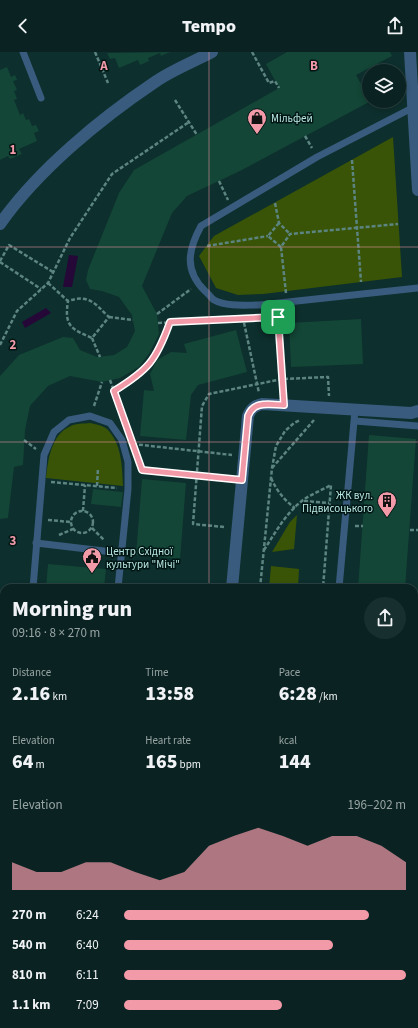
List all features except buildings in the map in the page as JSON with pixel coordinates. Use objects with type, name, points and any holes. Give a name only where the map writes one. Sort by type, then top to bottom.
[{"type":"street","points":[[0,224],[14,205],[84,134],[156,81],[212,52]]},
{"type":"street","points":[[410,52],[418,190]]},
{"type":"street","points":[[232,584],[248,416],[250,410],[262,404],[284,405],[355,415],[411,413],[418,411]]},
{"type":"lane","points":[[23,52],[41,98]]},
{"type":"lane","points":[[414,107],[317,157],[201,226],[191,244],[190,266],[198,284],[214,300],[237,306],[418,288]]},
{"type":"lane","points":[[339,584],[355,415],[418,426]]},
{"type":"lane","points":[[33,584],[44,455],[54,432],[69,420],[90,416],[110,423],[122,440],[128,462],[128,488],[120,553],[118,584]]},
{"type":"lane","points":[[36,543],[120,553]]},
{"type":"path","points":[[95,52],[108,82]]},
{"type":"path","points":[[252,52],[269,83],[275,81],[279,88]]},
{"type":"path","points":[[175,100],[197,135]]},
{"type":"path","points":[[0,345],[17,311],[48,283],[70,238],[112,174],[189,122]]},
{"type":"path","points":[[352,160],[361,282]]},
{"type":"path","points":[[219,181],[232,207]]},
{"type":"path","points":[[275,203],[279,223],[290,234]]},
{"type":"path","points":[[207,246],[268,236],[279,223]]},
{"type":"path","points":[[290,234],[398,224]]},
{"type":"path","points":[[287,302],[281,247],[290,234]]},
{"type":"path","points":[[268,236],[281,247]]},
{"type":"path","points":[[42,289],[0,262],[9,245],[53,272]]},
{"type":"path","points":[[48,283],[68,301]]},
{"type":"path","points":[[157,314],[198,284]]},
{"type":"path","points":[[68,301],[79,298],[90,299],[109,317],[133,320]]},
{"type":"path","points":[[68,301],[65,316],[73,330],[92,338],[100,357]]},
{"type":"path","points":[[92,338],[109,317]]},
{"type":"path","points":[[158,323],[278,317],[284,405]]},
{"type":"path","points":[[243,318],[262,404]]},
{"type":"path","points":[[114,391],[137,377],[152,362],[163,342],[170,322]]},
{"type":"path","points":[[110,380],[128,431]]},
{"type":"path","points":[[90,416],[102,382]]},
{"type":"path","points":[[260,584],[272,468],[276,446],[285,431],[294,423],[305,419]]},
{"type":"path","points":[[272,468],[315,419],[310,419]]},
{"type":"path","points":[[131,438],[135,451]]},
{"type":"path","points":[[133,444],[244,456]]},
{"type":"path","points":[[138,457],[142,470],[242,480]]},
{"type":"path","points":[[97,486],[98,468]]},
{"type":"path","points":[[271,477],[277,490],[286,501],[295,508]]},
{"type":"path","points":[[42,481],[128,488]]},
{"type":"path","points":[[83,511],[85,485]]},
{"type":"path","points":[[264,552],[275,532],[295,508],[303,500],[331,485],[323,584]]},
{"type":"path","points":[[303,500],[330,503]]},
{"type":"path","points":[[83,511],[90,514],[93,521],[90,531],[82,534],[76,532],[71,522],[76,513],[83,511]]},
{"type":"path","points":[[40,519],[71,522]]},
{"type":"path","points":[[410,530],[418,530]]},
{"type":"green space","points":[[393,137],[402,277],[263,294],[238,295],[216,288],[199,256],[214,236]]},
{"type":"green space","points":[[90,423],[106,428],[116,442],[120,456],[123,486],[46,478],[52,448],[59,435],[73,425]]},
{"type":"green space","points":[[297,515],[294,549],[272,552],[290,522]]},
{"type":"green space","points":[[271,566],[299,569],[298,584],[269,584]]},
{"type":"shaded area","points":[[69,255],[78,256],[72,287],[63,287]]},
{"type":"shaded area","points":[[46,308],[51,313],[25,328],[22,322]]},
{"type":"place","name":"Мільфей","points":[[257,135]]},
{"type":"place","name":"ЖК вул. Підвисоцького","points":[[387,518]]},
{"type":"place","name":"Центр Східної культури \"Мічі\"","points":[[92,574]]},
{"type":"route","points":[[278,317],[284,405],[262,404],[250,410],[248,416],[242,480],[142,470],[114,391],[137,377],[152,362],[163,342],[170,322],[278,317]]}]
